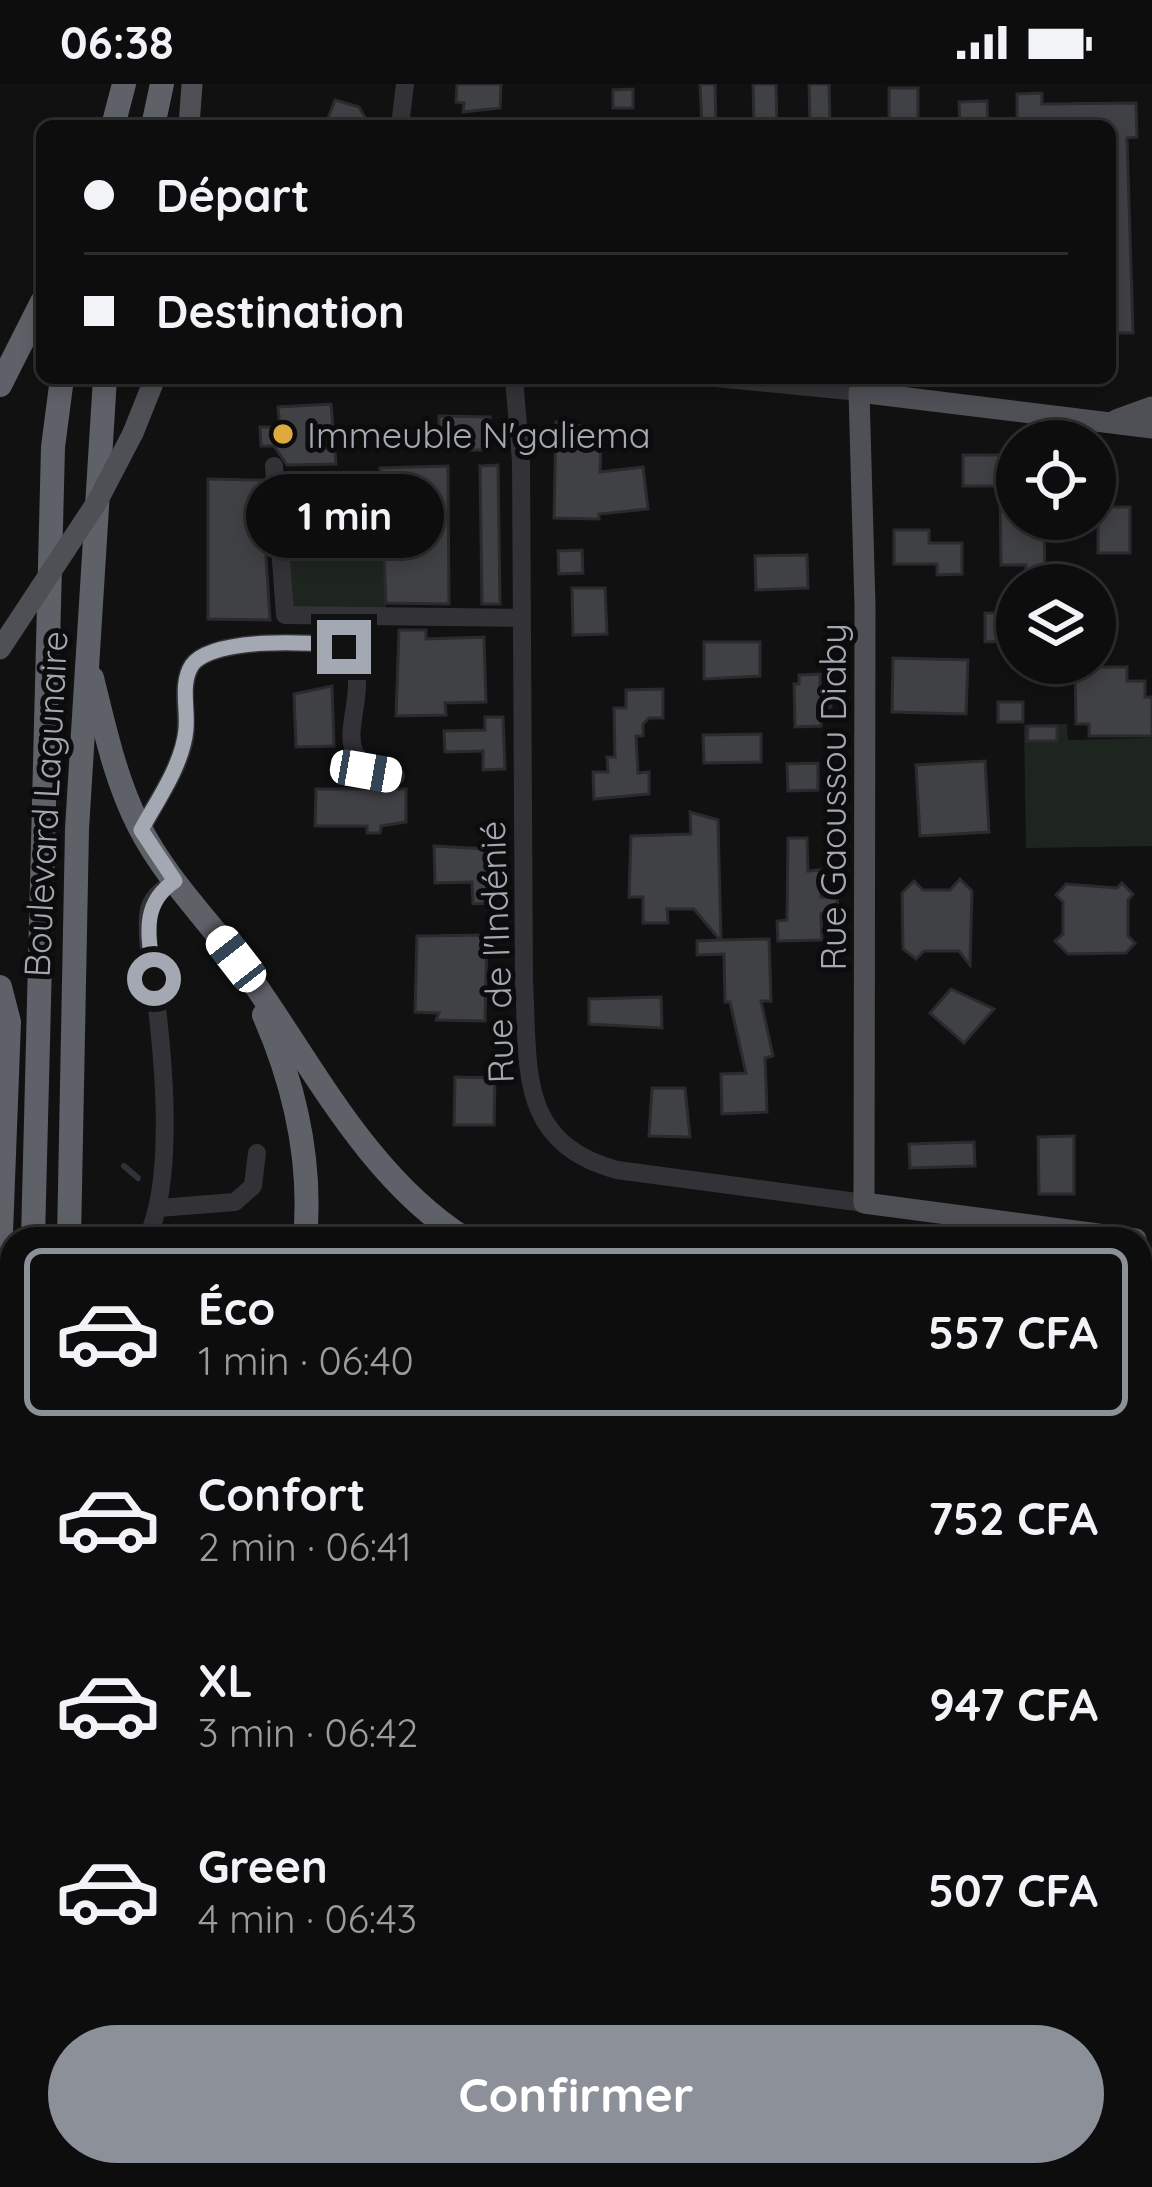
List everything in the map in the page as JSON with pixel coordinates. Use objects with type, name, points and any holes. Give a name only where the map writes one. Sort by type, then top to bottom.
[{"type":"highway","points":[[115,120],[124,84]]},
{"type":"highway","points":[[154,120],[162,84]]},
{"type":"highway","points":[[0,385],[36,314]]},
{"type":"highway","name":"Boulevard Lagunaire","points":[[33,1227],[53,447],[61,384]]},
{"type":"highway","name":"Boulevard Lagunaire","points":[[69,1227],[72,988],[104,384]]},
{"type":"highway","points":[[88,658],[111,754],[141,830],[367,1148],[402,1189],[450,1227]]},
{"type":"highway","points":[[236,959],[282,1056],[295,1106],[304,1154],[305,1227]]},
{"type":"highway","points":[[0,987],[9,1022],[1,1227]]},
{"type":"main road","points":[[189,120],[192,84]]},
{"type":"main road","points":[[0,649],[97,502],[153,384]]},
{"type":"main road","points":[[859,392],[1086,420]]},
{"type":"main road","name":"Rue Gaoussou Diaby","points":[[859,392],[865,606],[864,1203]]},
{"type":"main road","points":[[1116,421],[1152,407]]},
{"type":"main road","points":[[1116,424],[1152,428]]},
{"type":"main road","name":"Rue de l'Indénié","points":[[864,1203],[1037,1227]]},
{"type":"street","points":[[401,120],[405,84]]},
{"type":"street","name":"Rue de l'Indénié","points":[[515,384],[521,461],[524,982],[528,1055],[542,1124],[560,1146],[586,1162],[617,1170],[864,1203]]},
{"type":"street","points":[[777,384],[859,392]]},
{"type":"street","points":[[274,466],[285,615],[521,618]]},
{"type":"street","points":[[141,830],[185,740],[185,683],[192,665],[216,648],[319,642],[344,647],[358,674],[352,722],[357,761],[366,771],[397,776]]},
{"type":"street","points":[[152,1227],[159,1208],[161,1082],[148,915],[159,892],[175,881]]},
{"type":"street","points":[[159,1208],[235,1202],[254,1186],[257,1153]]},
{"type":"shaded area","points":[[315,482],[357,484],[356,503],[314,502]]},
{"type":"shaded area","points":[[385,514],[386,609],[285,610],[284,515]]},
{"type":"shaded area","points":[[1067,724],[1068,740],[1152,738],[1152,846],[1026,848],[1024,725]]},
{"type":"building","points":[[457,84],[501,84],[500,108],[463,112],[464,103],[456,102]]},
{"type":"building","points":[[700,84],[715,84],[716,120],[702,120]]},
{"type":"building","points":[[753,84],[776,84],[777,120],[754,120]]},
{"type":"building","points":[[809,84],[829,84],[830,120],[810,120]]},
{"type":"building","points":[[889,88],[918,88],[918,120],[889,120]]},
{"type":"building","points":[[633,89],[633,108],[613,108],[613,90]]},
{"type":"building","points":[[1042,93],[1042,104],[1136,103],[1137,137],[1127,138],[1133,333],[1116,333],[1116,120],[1017,120],[1017,94]]},
{"type":"building","points":[[335,100],[359,107],[367,120],[327,120]]},
{"type":"building","points":[[987,101],[988,120],[960,120],[959,102]]},
{"type":"building","name":"Immeuble N'galiema","points":[[331,404],[336,464],[287,465],[274,446],[261,446],[260,427],[280,427],[278,407]]},
{"type":"building","points":[[439,416],[490,417],[489,450],[468,450],[468,434],[439,433]]},
{"type":"building","points":[[556,422],[587,427],[587,441],[601,441],[600,472],[643,467],[648,509],[599,514],[599,519],[554,518]]},
{"type":"building","points":[[963,455],[996,455],[996,486],[963,486]]},
{"type":"building","points":[[498,465],[500,604],[482,604],[480,466]]},
{"type":"building","points":[[448,466],[449,604],[386,603],[380,468]]},
{"type":"building","points":[[208,479],[261,480],[270,620],[208,619]]},
{"type":"building","points":[[1116,507],[1130,507],[1130,553],[1098,553],[1098,540],[1116,540]]},
{"type":"building","points":[[894,530],[929,530],[929,543],[962,543],[962,574],[937,575],[937,564],[894,564]]},
{"type":"building","points":[[1001,540],[1044,540],[1045,564],[1001,564]]},
{"type":"building","points":[[582,550],[583,573],[559,574],[558,551]]},
{"type":"building","points":[[807,555],[808,588],[756,590],[755,556]]},
{"type":"building","points":[[572,588],[605,588],[607,634],[573,635]]},
{"type":"building","points":[[985,613],[996,613],[996,642],[985,642]]},
{"type":"building","points":[[399,630],[426,630],[426,639],[484,637],[486,702],[445,703],[446,715],[396,716]]},
{"type":"building","points":[[704,642],[760,642],[760,676],[704,679]]},
{"type":"building","points":[[893,658],[968,660],[966,714],[892,712]]},
{"type":"building","points":[[1116,667],[1127,667],[1127,681],[1145,681],[1145,697],[1152,697],[1152,736],[1089,736],[1089,724],[1076,724],[1075,684],[1116,684]]},
{"type":"building","points":[[820,674],[820,693],[830,693],[831,707],[821,711],[821,726],[795,727],[794,684],[799,684],[799,675]]},
{"type":"building","points":[[332,686],[334,746],[296,747],[294,694]]},
{"type":"building","points":[[663,689],[663,718],[649,718],[643,724],[643,736],[636,736],[638,773],[649,772],[649,794],[594,799],[593,772],[608,772],[607,757],[615,757],[614,708],[626,708],[626,690]]},
{"type":"building","points":[[998,702],[1023,702],[1023,722],[998,722]]},
{"type":"building","points":[[485,717],[503,717],[505,769],[483,770],[483,751],[445,752],[444,731],[485,730]]},
{"type":"building","points":[[1028,726],[1057,726],[1057,741],[1027,741]]},
{"type":"building","points":[[761,734],[761,762],[704,763],[703,735]]},
{"type":"building","points":[[985,761],[989,832],[920,836],[916,765]]},
{"type":"building","points":[[818,763],[818,790],[788,791],[787,764]]},
{"type":"building","points":[[316,789],[406,789],[406,822],[381,826],[380,833],[367,833],[367,826],[315,826]]},
{"type":"building","points":[[690,812],[718,820],[721,940],[769,939],[771,1001],[761,1001],[773,1056],[765,1058],[767,1112],[722,1114],[721,1074],[746,1073],[730,1002],[725,1002],[724,954],[697,955],[697,941],[720,940],[694,909],[667,909],[668,923],[643,923],[643,897],[629,897],[631,836],[691,834]]},
{"type":"building","points":[[788,838],[807,838],[808,871],[820,870],[821,897],[837,897],[838,913],[821,914],[822,940],[778,941],[777,921],[787,920]]},
{"type":"building","points":[[434,846],[488,849],[490,903],[473,904],[472,882],[435,883]]},
{"type":"building","points":[[960,879],[972,891],[970,965],[959,951],[924,951],[916,959],[903,949],[902,893],[914,881],[923,890],[950,890]]},
{"type":"building","points":[[1122,883],[1133,894],[1128,900],[1128,936],[1135,943],[1126,953],[1068,954],[1055,941],[1063,934],[1063,902],[1056,895],[1066,884],[1117,888]]},
{"type":"building","points":[[487,935],[485,1021],[436,1020],[439,1013],[415,1012],[417,936]]},
{"type":"building","points":[[951,989],[994,1009],[964,1043],[930,1013]]},
{"type":"building","points":[[661,997],[662,1028],[589,1024],[589,999]]},
{"type":"building","points":[[455,1077],[495,1078],[494,1125],[454,1125]]},
{"type":"building","points":[[652,1088],[685,1088],[690,1137],[649,1136]]},
{"type":"building","points":[[1074,1136],[1074,1194],[1039,1194],[1038,1137]]},
{"type":"building","points":[[974,1142],[975,1166],[910,1168],[909,1144]]},
{"type":"waterway","points":[[124,1166],[138,1178]]},
{"type":"place","name":"Immeuble N'galiema","points":[[283,434]]},
{"type":"route","points":[[154,979],[148,915],[159,892],[175,881],[141,830],[185,740],[185,683],[192,665],[216,648],[319,642],[344,647]]}]
